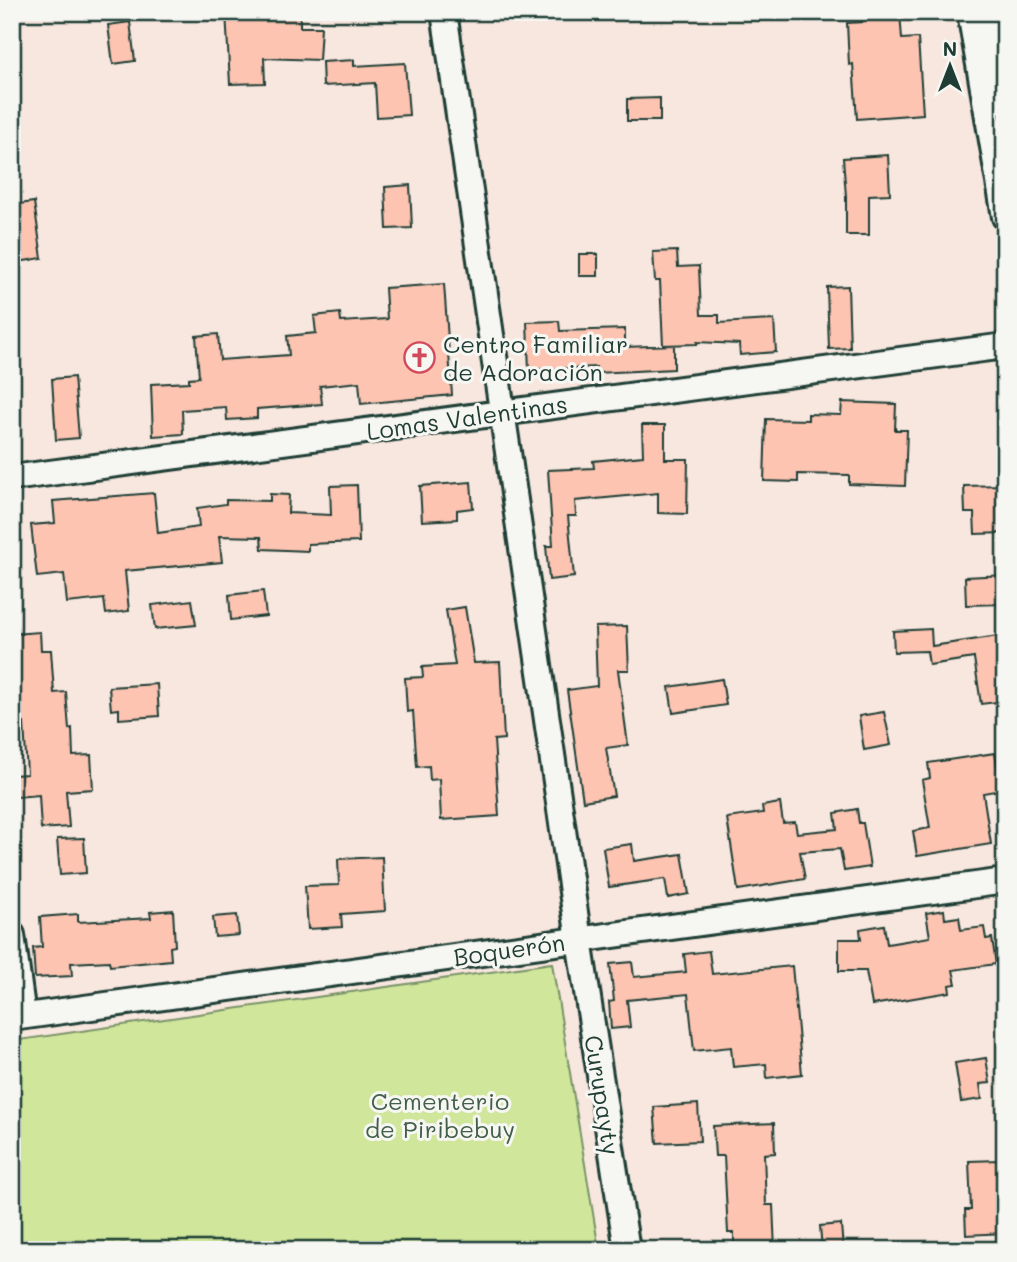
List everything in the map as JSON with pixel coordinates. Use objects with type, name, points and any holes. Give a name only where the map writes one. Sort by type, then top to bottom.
[{"type":"street","name":"Curupayty","points":[[444,12],[626,1250]]},
{"type":"street","points":[[970,12],[1005,217]]},
{"type":"street","points":[[990,12],[1005,102]]},
{"type":"street","name":"Lomas Valentinas","points":[[12,478],[1005,346]]},
{"type":"street","name":"Boquerón","points":[[18,1017],[1005,881]]},
{"type":"street","points":[[12,935],[18,1017]]},
{"type":"path","points":[[12,1247],[137,1245]]},
{"type":"green space","name":"Cementerio de Piribebuy","points":[[552,963],[599,1250],[12,1250],[12,1041]]},
{"type":"building","points":[[226,12],[300,12],[300,27],[321,27],[319,60],[264,58],[265,83],[230,84]]},
{"type":"building","points":[[861,12],[900,12],[902,39],[918,38],[923,114],[857,119],[853,64],[849,65],[847,23],[862,22]]},
{"type":"building","points":[[130,22],[135,61],[113,64],[108,25]]},
{"type":"building","points":[[354,60],[354,66],[405,63],[409,115],[377,117],[375,83],[323,86],[322,62]]},
{"type":"building","points":[[660,98],[660,121],[627,121],[627,99]]},
{"type":"building","points":[[888,155],[890,194],[869,195],[869,235],[846,235],[843,158]]},
{"type":"building","points":[[410,185],[412,228],[387,229],[385,187]]},
{"type":"building","points":[[34,202],[42,258],[12,263],[12,205]]},
{"type":"building","points":[[677,251],[678,267],[699,266],[701,315],[719,315],[719,323],[774,320],[776,352],[740,355],[739,344],[697,342],[663,345],[660,281],[655,281],[653,252]]},
{"type":"building","points":[[579,254],[598,254],[598,276],[579,276]]},
{"type":"building","points":[[444,284],[452,395],[361,404],[359,382],[320,386],[322,404],[257,409],[257,418],[227,420],[226,407],[182,410],[183,434],[153,436],[151,384],[189,382],[189,378],[199,377],[196,336],[218,334],[220,360],[289,355],[287,336],[316,333],[314,316],[340,313],[341,322],[387,319],[385,288]]},
{"type":"building","points":[[848,286],[850,348],[829,349],[827,287]]},
{"type":"building","points":[[559,321],[560,331],[625,329],[625,347],[674,345],[674,369],[596,373],[596,367],[529,370],[527,322]]},
{"type":"building","points":[[74,377],[79,438],[56,440],[52,379]]},
{"type":"building","points":[[842,402],[896,404],[895,430],[907,430],[905,486],[849,484],[849,475],[798,474],[798,482],[764,481],[766,419],[808,420],[808,414],[841,415]]},
{"type":"building","points":[[642,425],[665,425],[665,459],[688,459],[687,514],[658,513],[658,493],[575,501],[576,516],[568,516],[574,577],[549,580],[546,546],[553,546],[548,470],[594,468],[593,461],[643,456]]},
{"type":"building","points":[[471,482],[473,508],[457,510],[457,519],[422,521],[420,486]]},
{"type":"building","points":[[357,485],[359,542],[308,544],[308,551],[262,549],[261,537],[219,536],[222,562],[125,571],[129,611],[106,614],[104,599],[67,603],[64,574],[37,577],[31,525],[55,523],[53,501],[154,493],[158,533],[199,527],[197,508],[226,504],[226,500],[270,501],[270,494],[289,495],[288,513],[331,515],[330,486]]},
{"type":"building","points":[[1005,485],[1005,533],[975,534],[974,513],[965,513],[964,486]]},
{"type":"building","points":[[1005,575],[1005,604],[966,605],[965,577]]},
{"type":"building","points":[[263,591],[266,616],[231,620],[229,595]]},
{"type":"building","points":[[192,600],[196,625],[155,629],[152,605]]},
{"type":"building","points":[[465,607],[474,663],[500,662],[504,739],[494,740],[499,816],[441,820],[439,779],[430,780],[429,766],[417,767],[413,711],[407,712],[405,678],[423,677],[422,667],[455,665],[446,610]]},
{"type":"building","points":[[627,626],[629,670],[618,670],[628,745],[606,748],[614,796],[583,801],[567,690],[597,686],[595,627]]},
{"type":"building","points":[[931,629],[932,646],[1005,635],[1005,701],[981,704],[974,658],[929,665],[927,651],[894,652],[893,631]]},
{"type":"building","points":[[40,632],[41,650],[51,650],[54,693],[66,692],[73,756],[91,755],[93,789],[66,791],[69,827],[41,829],[39,795],[16,797],[14,775],[27,774],[24,723],[12,724],[12,695],[15,695],[12,634]]},
{"type":"building","points":[[722,679],[726,705],[673,713],[669,687]]},
{"type":"building","points":[[157,684],[159,716],[119,719],[119,709],[111,710],[109,687]]},
{"type":"building","points":[[884,712],[891,745],[864,750],[859,716]]},
{"type":"building","points":[[995,753],[1001,790],[983,793],[991,844],[917,856],[913,831],[930,828],[922,780],[930,778],[928,763]]},
{"type":"building","points":[[780,803],[783,823],[795,822],[797,833],[837,829],[835,813],[857,809],[859,823],[863,823],[870,867],[844,871],[840,849],[800,852],[805,879],[738,890],[727,818],[763,813],[762,806]]},
{"type":"building","points":[[84,838],[86,873],[60,875],[57,839]]},
{"type":"building","points":[[632,844],[634,861],[682,854],[689,894],[668,898],[665,879],[609,887],[603,848]]},
{"type":"building","points":[[382,857],[385,911],[341,914],[342,927],[308,929],[305,886],[339,885],[338,859]]},
{"type":"building","points":[[173,910],[175,946],[170,947],[171,960],[110,966],[109,961],[71,963],[72,976],[35,978],[33,948],[42,947],[40,917],[78,914],[78,922],[151,918],[150,912]]},
{"type":"building","points":[[944,910],[945,919],[959,917],[961,930],[984,927],[986,939],[992,938],[996,964],[953,970],[956,984],[949,985],[950,992],[872,1005],[866,971],[839,971],[839,939],[861,939],[860,929],[884,925],[887,944],[930,937],[926,913]]},
{"type":"building","points":[[237,915],[239,935],[215,937],[213,917]]},
{"type":"building","points":[[709,951],[712,974],[792,966],[802,1074],[767,1078],[766,1064],[733,1067],[731,1047],[694,1051],[688,994],[627,1000],[630,1027],[611,1029],[609,1002],[614,1001],[610,964],[632,962],[634,977],[686,972],[684,954]]},
{"type":"building","points":[[986,1058],[990,1083],[980,1084],[982,1099],[961,1102],[955,1063]]},
{"type":"building","points":[[698,1104],[700,1141],[657,1143],[654,1107]]},
{"type":"building","points":[[774,1123],[775,1153],[764,1154],[766,1205],[773,1205],[775,1250],[734,1250],[734,1233],[728,1233],[724,1156],[715,1156],[713,1126]]},
{"type":"building","points":[[999,1160],[1005,1233],[966,1235],[965,1210],[971,1210],[969,1161]]},
{"type":"building","points":[[841,1224],[843,1250],[822,1250],[820,1226]]},
{"type":"place","name":"Centro Familiar de Adoración","points":[[420,357]]}]
